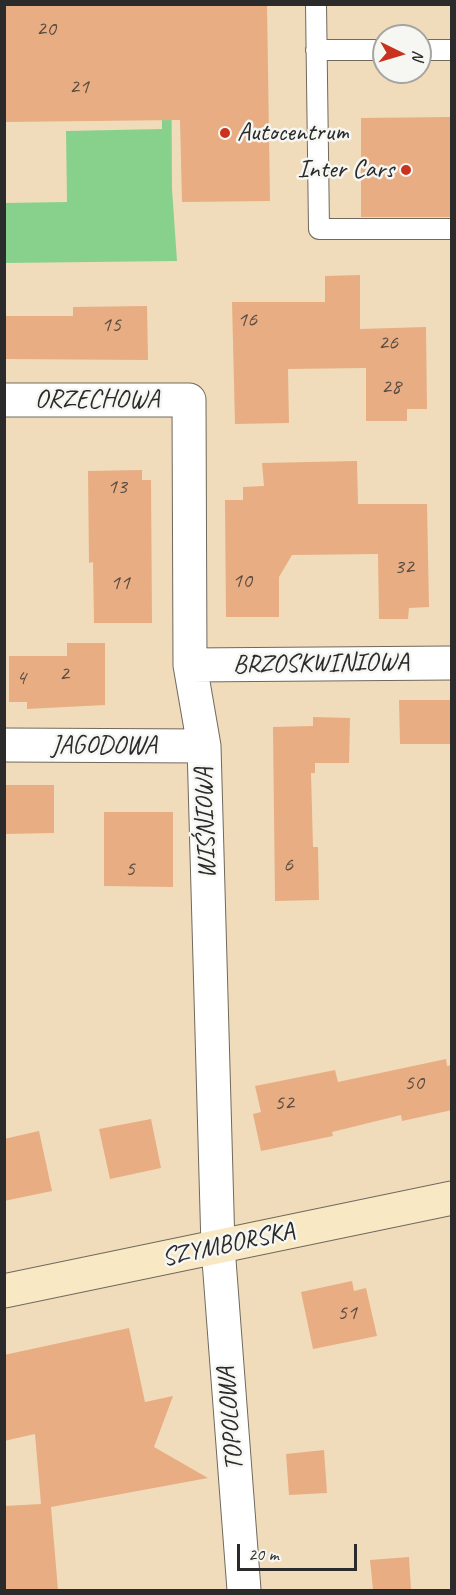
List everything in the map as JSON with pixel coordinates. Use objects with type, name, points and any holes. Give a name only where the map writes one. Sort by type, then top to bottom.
[{"type":"street","name":"ORZECHOWA","points":[[4,400],[189,400]]},
{"type":"street","name":"WIŚNIOWA","points":[[189,400],[190,665],[204,746],[218,1247]]},
{"type":"street","name":"BRZOSKWINIOWA","points":[[190,665],[452,663]]},
{"type":"street","name":"JAGODOWA","points":[[4,745],[204,746]]},
{"type":"street","name":"SZYMBORSKA","points":[[4,1292],[452,1198]]},
{"type":"street","name":"TOPOLOWA","points":[[218,1247],[244,1590]]},
{"type":"lane","points":[[316,4],[319,229],[452,229]]},
{"type":"lane","points":[[316,50],[372,50]]},
{"type":"lane","points":[[432,50],[452,50]]},
{"type":"green space","points":[[161,5],[171,5],[172,189],[177,261],[5,263],[4,203],[67,202],[66,131],[162,129]]},
{"type":"building","points":[[4,4],[267,4],[270,201],[182,202],[180,120],[4,122]]},
{"type":"building","name":"Inter Cars","points":[[452,117],[452,217],[361,217],[361,118]]},
{"type":"building","points":[[360,275],[360,329],[426,327],[427,409],[407,409],[407,421],[366,421],[366,368],[288,369],[289,423],[235,424],[232,302],[325,302],[325,276]]},
{"type":"building","points":[[147,306],[148,360],[4,359],[4,316],[73,316],[73,307]]},
{"type":"building","points":[[357,461],[358,504],[427,504],[429,607],[409,608],[408,619],[379,619],[378,554],[292,555],[279,577],[279,617],[226,617],[225,500],[243,500],[243,487],[264,486],[262,463]]},
{"type":"building","points":[[142,470],[142,480],[151,480],[152,623],[94,623],[93,562],[89,563],[88,471]]},
{"type":"building","points":[[67,643],[105,643],[105,705],[27,709],[27,702],[9,702],[9,656],[67,656]]},
{"type":"building","points":[[399,700],[452,700],[452,744],[400,744]]},
{"type":"building","points":[[313,717],[350,718],[349,763],[315,763],[315,773],[311,773],[313,847],[318,847],[319,900],[275,901],[273,727],[313,726]]},
{"type":"building","points":[[4,785],[54,785],[54,833],[4,834]]},
{"type":"building","points":[[104,812],[173,812],[173,887],[104,886]]},
{"type":"building","points":[[446,1059],[447,1066],[452,1065],[452,1110],[402,1121],[401,1115],[332,1132],[333,1136],[261,1151],[253,1114],[261,1112],[255,1086],[335,1070],[338,1082]]},
{"type":"building","points":[[151,1119],[161,1168],[110,1179],[99,1129]]},
{"type":"building","points":[[39,1131],[52,1191],[4,1201],[4,1139]]},
{"type":"building","points":[[352,1281],[354,1291],[366,1288],[377,1336],[313,1349],[301,1292]]},
{"type":"building","points":[[129,1328],[145,1402],[173,1396],[154,1447],[208,1478],[51,1507],[58,1590],[4,1590],[4,1506],[41,1504],[35,1434],[4,1441],[4,1355]]},
{"type":"building","points":[[324,1450],[327,1493],[289,1495],[286,1454]]},
{"type":"building","points":[[409,1557],[411,1590],[373,1590],[370,1560]]},
{"type":"place","name":"Autocentrum","points":[[225,133]]},
{"type":"place","name":"Inter Cars","points":[[406,170]]}]
